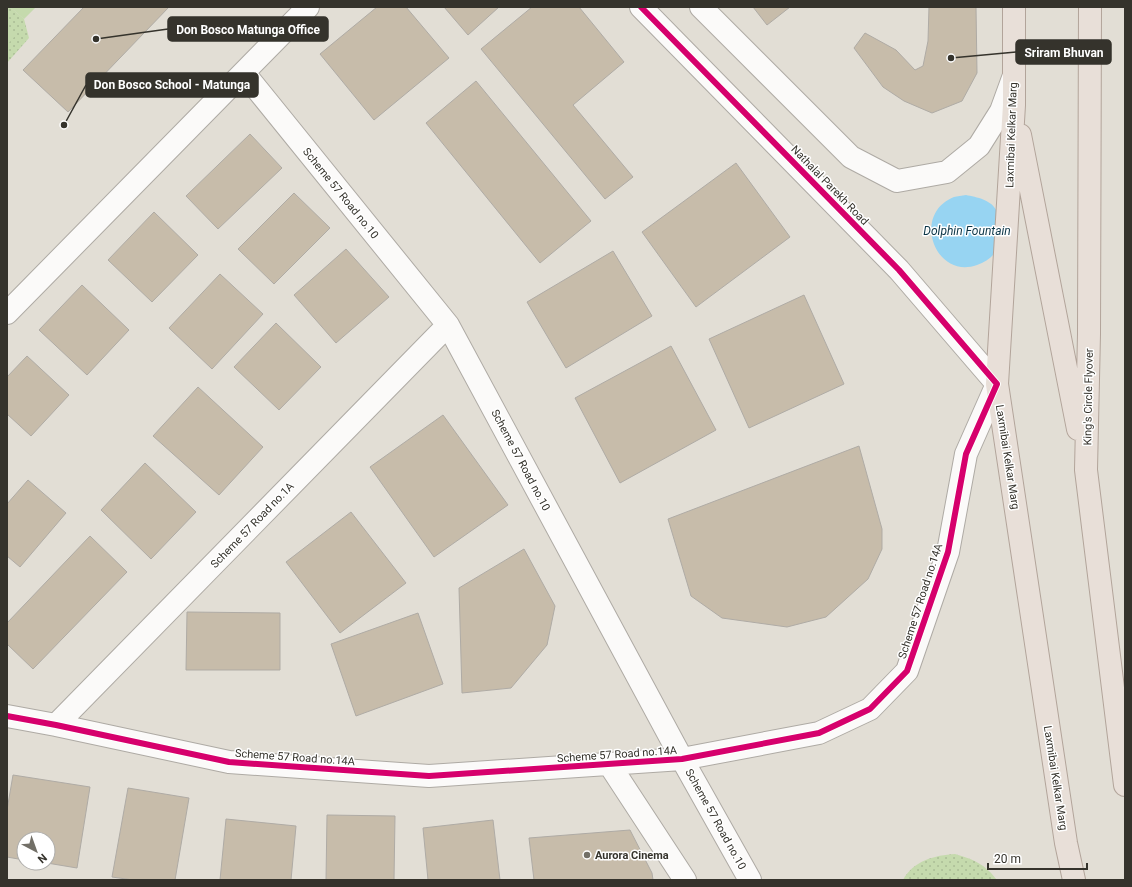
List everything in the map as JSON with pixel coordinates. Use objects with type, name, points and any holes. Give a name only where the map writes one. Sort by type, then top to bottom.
[{"type":"highway","name":"Laxmibai Kelkar Marg","points":[[1014,7],[1014,105],[997,384],[1066,844],[1074,880]]},
{"type":"highway","name":"King's Circle Flyover","points":[[1090,7],[1089,334],[1086,470],[1125,785]]},
{"type":"highway","points":[[1014,105],[1086,470]]},
{"type":"street","points":[[7,313],[308,7]]},
{"type":"street","name":"Nathalal Parekh Road","points":[[641,7],[899,270],[997,384]]},
{"type":"street","points":[[700,7],[851,157],[897,181],[947,172],[979,146],[1001,111],[1014,77]]},
{"type":"street","name":"Scheme 57 Road no.10","points":[[244,73],[448,325],[682,759],[750,880]]},
{"type":"street","name":"Scheme 57 Road no.1A","points":[[56,725],[448,325]]},
{"type":"street","name":"Scheme 57 Road no.14A","points":[[7,716],[229,762],[428,776],[682,759],[819,733],[870,709],[907,671],[948,552],[966,454],[997,384]]},
{"type":"street","points":[[609,764],[684,880]]},
{"type":"green space","points":[[7,7],[10,7],[24,19],[29,38],[7,63]]},
{"type":"green space","points":[[10,7],[36,7],[24,19]]},
{"type":"green space","points":[[7,27],[16,35],[7,45]]},
{"type":"green space","points":[[955,854],[983,866],[997,880],[903,880],[907,873],[925,860]]},
{"type":"water","name":"Dolphin Fountain","points":[[966,195],[984,200],[995,208],[997,212],[999,245],[992,256],[983,263],[962,267],[950,263],[940,255],[934,243],[931,230],[934,217],[941,205],[954,197]]},
{"type":"building","points":[[84,7],[169,7],[68,112],[23,70]]},
{"type":"building","points":[[377,7],[406,7],[449,58],[374,120],[320,54]]},
{"type":"building","points":[[444,7],[499,7],[468,35]]},
{"type":"building","points":[[532,7],[579,7],[624,62],[573,105],[633,177],[605,199],[481,49]]},
{"type":"building","points":[[753,7],[790,7],[767,25]]},
{"type":"building","points":[[929,7],[976,7],[977,73],[962,101],[932,113],[904,101],[883,87],[854,48],[865,33],[896,50],[915,70],[923,66],[928,41]]},
{"type":"building","points":[[476,81],[591,221],[540,263],[426,123]]},
{"type":"building","points":[[250,134],[282,168],[218,229],[186,196]]},
{"type":"building","points":[[736,163],[790,237],[696,307],[642,232]]},
{"type":"building","points":[[294,193],[330,228],[274,284],[238,249]]},
{"type":"building","points":[[154,212],[198,255],[152,302],[108,260]]},
{"type":"building","points":[[346,249],[389,297],[336,343],[294,295]]},
{"type":"building","points":[[613,251],[652,316],[566,368],[527,302]]},
{"type":"building","points":[[220,274],[263,314],[212,369],[169,328]]},
{"type":"building","points":[[82,285],[129,330],[87,375],[39,330]]},
{"type":"building","points":[[804,295],[844,384],[749,428],[709,339]]},
{"type":"building","points":[[276,323],[321,367],[279,410],[234,367]]},
{"type":"building","points":[[671,346],[716,430],[620,483],[575,398]]},
{"type":"building","points":[[27,356],[69,395],[31,436],[7,414],[7,377]]},
{"type":"building","points":[[198,387],[263,447],[219,495],[153,436]]},
{"type":"building","points":[[443,415],[508,505],[434,557],[370,467]]},
{"type":"building","points":[[859,446],[882,529],[882,549],[868,579],[826,617],[787,627],[722,618],[691,596],[668,519]]},
{"type":"building","points":[[145,463],[196,512],[151,559],[101,510]]},
{"type":"building","points":[[28,480],[66,513],[20,567],[7,556],[7,504]]},
{"type":"building","points":[[351,512],[406,583],[340,633],[286,562]]},
{"type":"building","points":[[90,536],[127,572],[33,669],[7,644],[7,623]]},
{"type":"building","points":[[524,549],[555,606],[547,645],[511,688],[462,693],[459,588]]},
{"type":"building","points":[[187,612],[280,613],[280,670],[186,670]]},
{"type":"building","points":[[418,613],[443,684],[356,716],[331,644]]},
{"type":"building","points":[[13,775],[90,787],[77,868],[56,864],[56,831],[16,831],[16,859],[7,857],[7,810]]},
{"type":"building","points":[[128,788],[189,798],[175,880],[133,880],[112,877]]},
{"type":"building","points":[[327,815],[395,816],[394,880],[326,880]]},
{"type":"building","points":[[226,819],[296,826],[291,880],[220,880]]},
{"type":"building","points":[[493,820],[500,880],[428,880],[423,828]]},
{"type":"building","name":"Aurora Cinema","points":[[630,830],[652,873],[653,880],[534,880],[529,838]]},
{"type":"cycle path","points":[[7,716],[229,762],[429,776],[682,759],[819,733],[870,709],[907,671],[948,552],[966,454],[997,384],[899,270],[641,7]]},
{"type":"place","name":"Don Bosco Matunga Office","points":[[96,39]]},
{"type":"place","name":"Sriram Bhuvan","points":[[951,58]]},
{"type":"place","name":"Don Bosco School - Matunga","points":[[64,125]]},
{"type":"place","name":"Aurora Cinema","points":[[587,855]]}]
